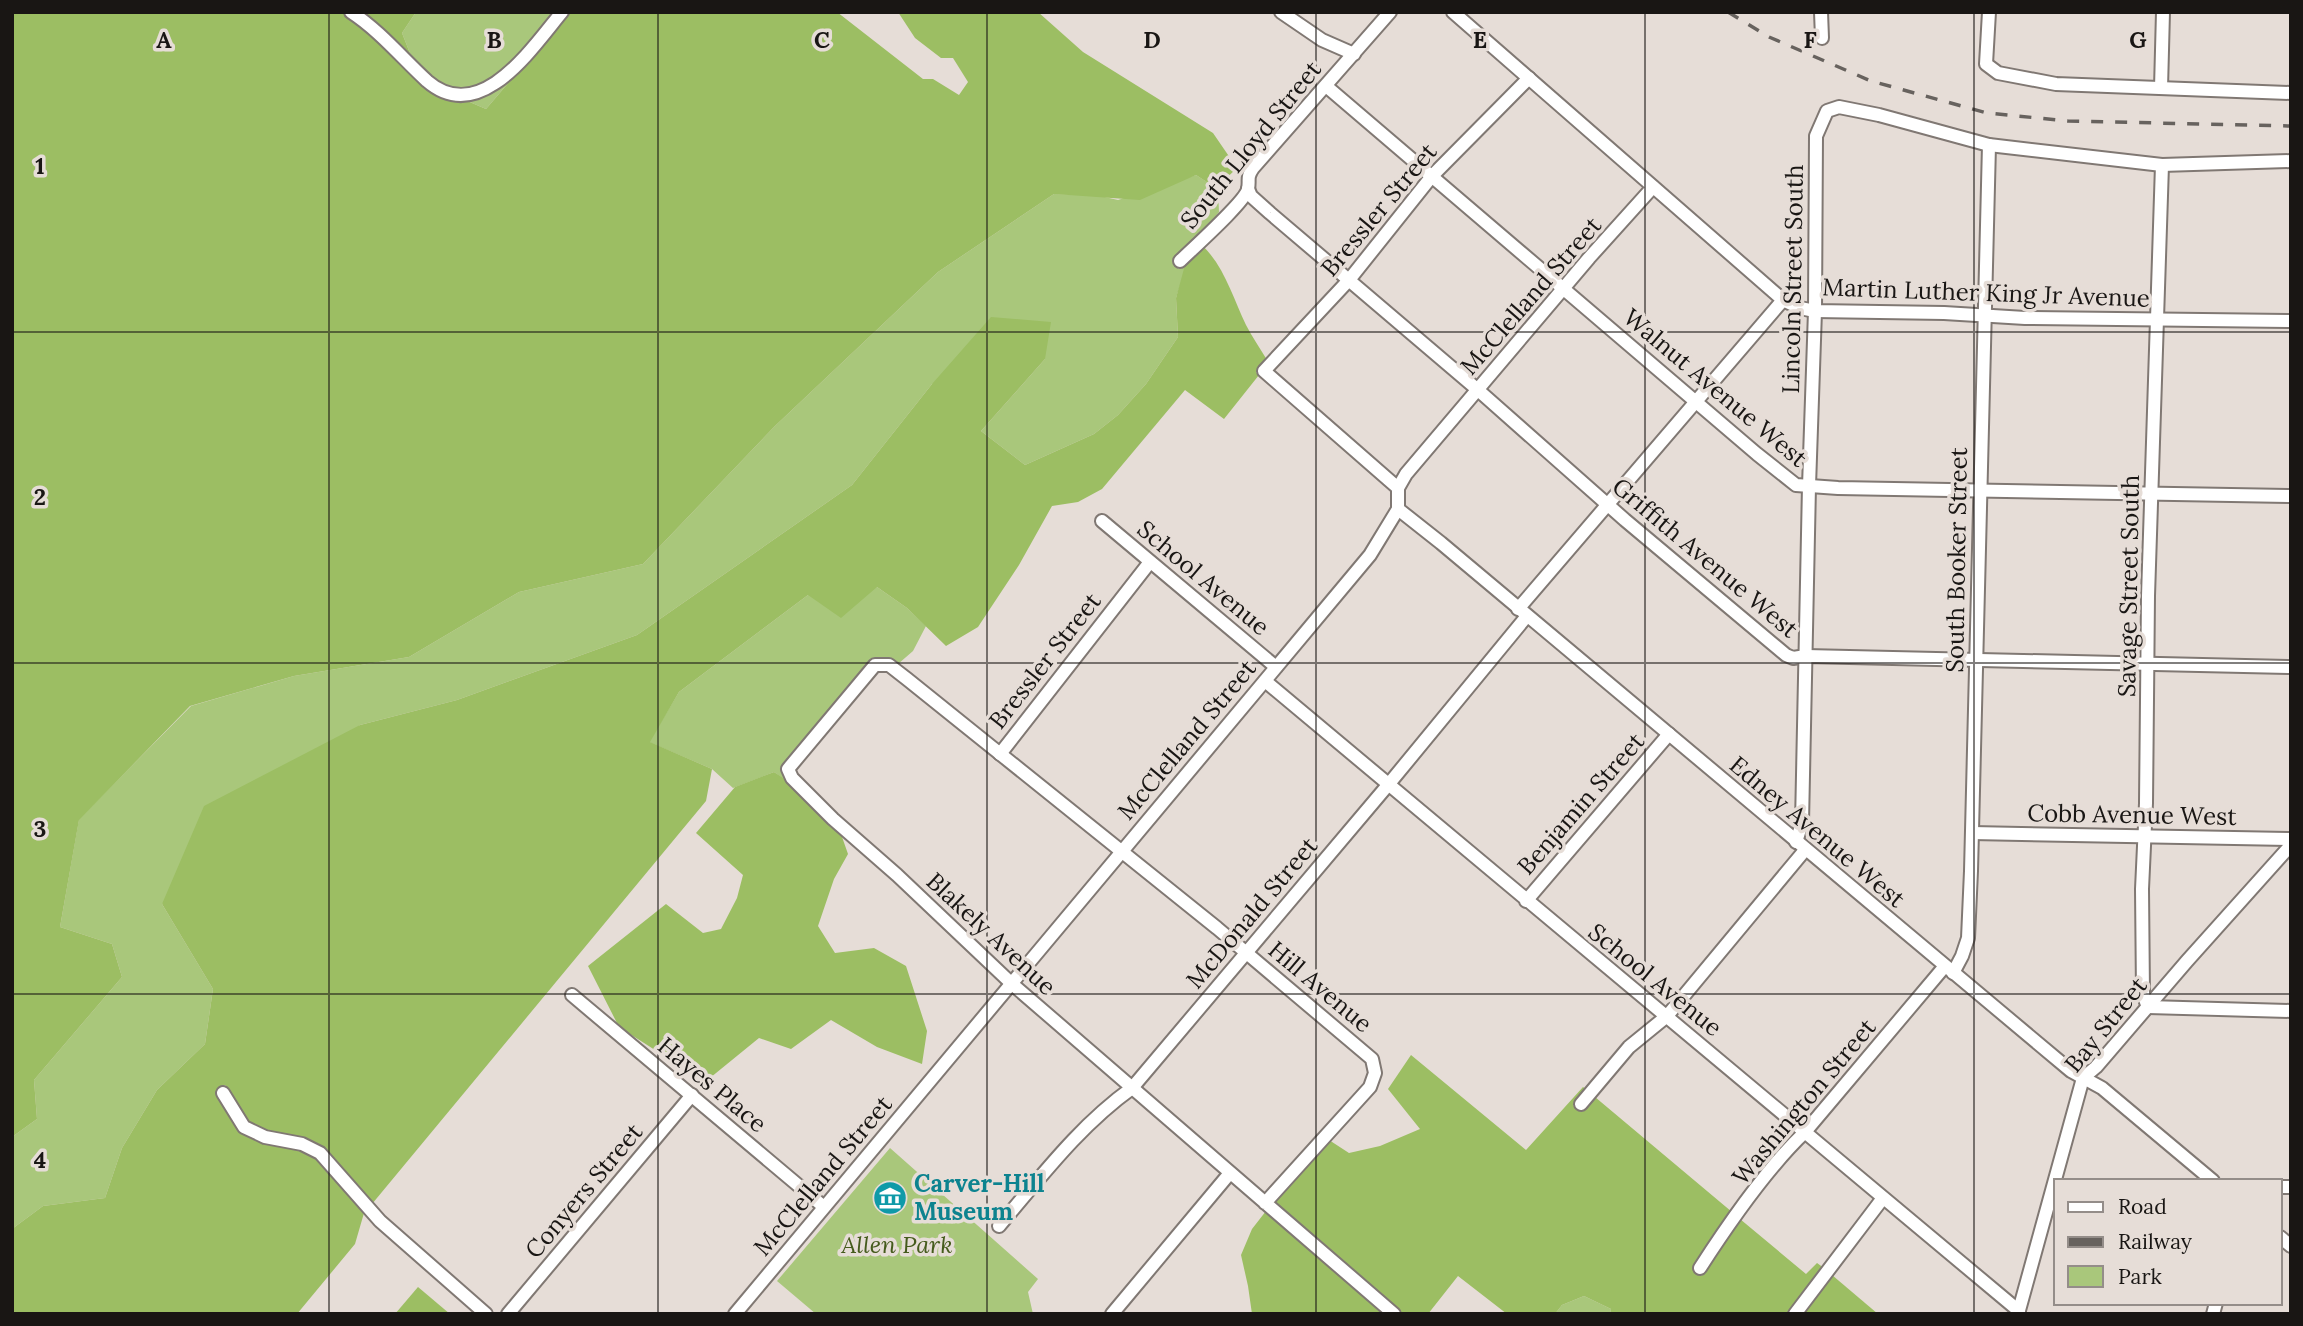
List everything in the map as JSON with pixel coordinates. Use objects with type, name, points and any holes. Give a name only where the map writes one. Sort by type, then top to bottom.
[{"type":"street","points":[[351,12],[429,82],[443,91],[458,95],[483,90],[506,76],[562,12]]},
{"type":"street","points":[[1281,12],[1322,40],[1354,54],[1390,12]]},
{"type":"street","name":"Martin Luther King Jr Avenue","points":[[1453,12],[1783,300],[1800,308],[1815,311],[2025,318],[2291,321]]},
{"type":"street","points":[[1821,12],[1822,37]]},
{"type":"street","points":[[1989,12],[1986,64],[1998,73],[2056,85],[2291,93]]},
{"type":"street","points":[[2161,88],[2163,12]]},
{"type":"street","name":"South Lloyd Street","points":[[1180,261],[1229,214],[1248,189],[1249,173],[1354,54]]},
{"type":"street","name":"Bressler Street","points":[[1398,488],[1264,372],[1349,280],[1432,176],[1529,78]]},
{"type":"street","name":"Walnut Avenue West","points":[[1326,86],[1796,485],[2291,496]]},
{"type":"street","name":"Lincoln Street South","points":[[1581,1104],[1629,1047],[1667,1016],[1801,846],[1815,311],[1816,136],[1827,111],[1839,107],[1989,145]]},
{"type":"street","points":[[1989,145],[2162,165],[2291,161]]},
{"type":"street","name":"South Booker Street","points":[[1949,969],[1965,947],[1968,938],[1989,145]]},
{"type":"street","name":"Savage Street South","points":[[2148,1007],[2141,982],[2151,494],[2162,165]]},
{"type":"street","name":"McClelland Street","points":[[1398,488],[1412,467],[1653,187]]},
{"type":"street","name":"Griffith Avenue West","points":[[1248,189],[1251,196],[1786,655],[1793,658],[1806,656],[2291,667]]},
{"type":"street","name":"McDonald Street","points":[[999,1226],[1076,1136],[1110,1104],[1132,1088],[1388,785],[1607,504],[1783,300]]},
{"type":"street","points":[[1398,488],[1398,509]]},
{"type":"street","name":"McClelland Street","points":[[735,1314],[1370,555],[1398,509]]},
{"type":"street","name":"Edney Avenue West","points":[[1398,509],[2071,1071],[2102,1088],[2211,1179]]},
{"type":"street","name":"School Avenue","points":[[1102,521],[1276,667]]},
{"type":"street","name":"Bressler Street","points":[[1000,754],[1150,562]]},
{"type":"street","name":"Blakely Avenue","points":[[1000,754],[889,665],[880,664],[872,667],[788,769],[792,778],[833,819],[897,875],[1011,983],[1394,1314]]},
{"type":"street","name":"School Avenue","points":[[1265,681],[2019,1312]]},
{"type":"street","name":"Benjamin Street","points":[[1525,901],[1669,734]]},
{"type":"street","name":"Hill Avenue","points":[[1000,754],[1121,850],[1370,1056],[1376,1073],[1370,1087],[1265,1203]]},
{"type":"street","name":"Cobb Avenue West","points":[[1972,833],[2291,839]]},
{"type":"street","name":"Bay Street","points":[[2055,1179],[2083,1078],[2096,1067],[2291,845]]},
{"type":"street","name":"Washington Street","points":[[1700,1268],[1714,1244],[1789,1147],[1949,969]]},
{"type":"street","name":"Hayes Place","points":[[572,995],[824,1208]]},
{"type":"street","points":[[2148,1007],[2291,1011]]},
{"type":"street","points":[[223,1093],[244,1127],[265,1138],[302,1144],[320,1153],[380,1221],[486,1314]]},
{"type":"street","name":"Conyers Street","points":[[508,1314],[692,1095]]},
{"type":"street","points":[[1112,1314],[1230,1173]]},
{"type":"street","name":"Bay Street","points":[[2019,1312],[2054,1184]]},
{"type":"street","points":[[1795,1314],[1883,1198]]},
{"type":"green space","points":[[12,12],[416,12],[402,33],[421,81],[486,109],[569,12],[837,12],[923,79],[933,79],[959,95],[968,82],[953,58],[941,58],[915,38],[898,12],[1038,12],[1083,52],[1213,133],[1237,168],[1216,188],[1196,175],[1140,200],[1054,194],[938,272],[775,426],[643,564],[519,592],[409,657],[294,676],[190,706],[79,820],[60,927],[112,944],[122,977],[34,1080],[37,1119],[12,1137]]},
{"type":"green space","points":[[416,12],[569,12],[486,109],[421,81],[402,33]]},
{"type":"green space","points":[[1196,175],[1218,189],[1219,212],[1207,228],[1172,261],[1179,269],[1188,261],[1176,298],[1178,337],[1146,384],[1118,415],[1094,434],[1025,465],[981,431],[1045,359],[932,384],[852,485],[637,635],[457,700],[360,725],[162,904],[213,989],[205,1044],[157,1090],[122,1148],[105,1198],[43,1206],[12,1229],[12,1137],[37,1119],[34,1080],[122,977],[112,944],[60,927],[79,819],[191,706],[294,676],[409,657],[519,592],[643,564],[775,426],[938,272],[1054,194],[1096,195],[1118,200]]},
{"type":"green space","points":[[1203,246],[1223,274],[1246,325],[1267,360],[1256,372],[1259,375],[1224,419],[1185,390],[1102,489],[1078,502],[1052,506],[1019,565],[978,627],[946,646],[907,608],[877,587],[841,618],[808,595],[679,692],[650,742],[712,769],[706,801],[372,1204],[324,1149],[305,1140],[273,1134],[255,1127],[244,1118],[225,1085],[216,1092],[242,1133],[259,1141],[296,1149],[314,1157],[364,1213],[355,1244],[297,1314],[12,1314],[12,1229],[43,1206],[105,1198],[122,1148],[157,1090],[205,1044],[213,989],[162,904],[204,806],[360,725],[457,700],[637,635],[852,485],[932,384],[991,317],[1051,322],[1045,359],[981,431],[1025,465],[1094,434],[1118,415],[1146,384],[1178,337],[1176,298],[1185,265]]},
{"type":"green space","points":[[877,587],[907,608],[926,626],[913,651],[898,664],[891,660],[875,659],[782,770],[787,781],[774,772],[733,788],[712,769],[649,742],[679,692],[808,595]]},
{"type":"green space","points":[[774,772],[788,781],[841,834],[848,854],[834,879],[818,926],[835,953],[874,948],[906,966],[927,1031],[922,1064],[877,1047],[831,1020],[791,1049],[759,1038],[705,1082],[619,1027],[588,966],[666,904],[703,933],[721,929],[737,898],[743,875],[696,833],[735,787]]},
{"type":"green space","points":[[1411,1055],[1526,1150],[1583,1087],[1587,1090],[1573,1105],[1581,1112],[1595,1097],[1732,1212],[1693,1270],[1701,1276],[1740,1219],[1806,1274],[1817,1263],[1824,1268],[1789,1314],[1610,1314],[1611,1309],[1584,1296],[1562,1305],[1555,1314],[1507,1314],[1458,1276],[1428,1314],[1403,1314],[1273,1202],[1329,1140],[1349,1153],[1380,1146],[1420,1129],[1388,1089]]},
{"type":"green space","name":"Allen Park","points":[[890,1148],[1038,1279],[1028,1292],[1033,1314],[816,1314],[777,1281]]},
{"type":"green space","points":[[1266,1211],[1385,1314],[1252,1314],[1241,1255],[1252,1229]]},
{"type":"green space","points":[[1832,1275],[1878,1314],[1802,1314]]},
{"type":"green space","points":[[418,1287],[450,1314],[395,1314]]},
{"type":"green space","points":[[1584,1296],[1611,1309],[1610,1314],[1555,1314],[1562,1305]]},
{"type":"railway","points":[[1728,12],[1769,37],[1871,81],[1987,113],[2068,121],[2291,126]]},
{"type":"place","name":"Carver-Hill Museum","points":[[890,1198]]}]
